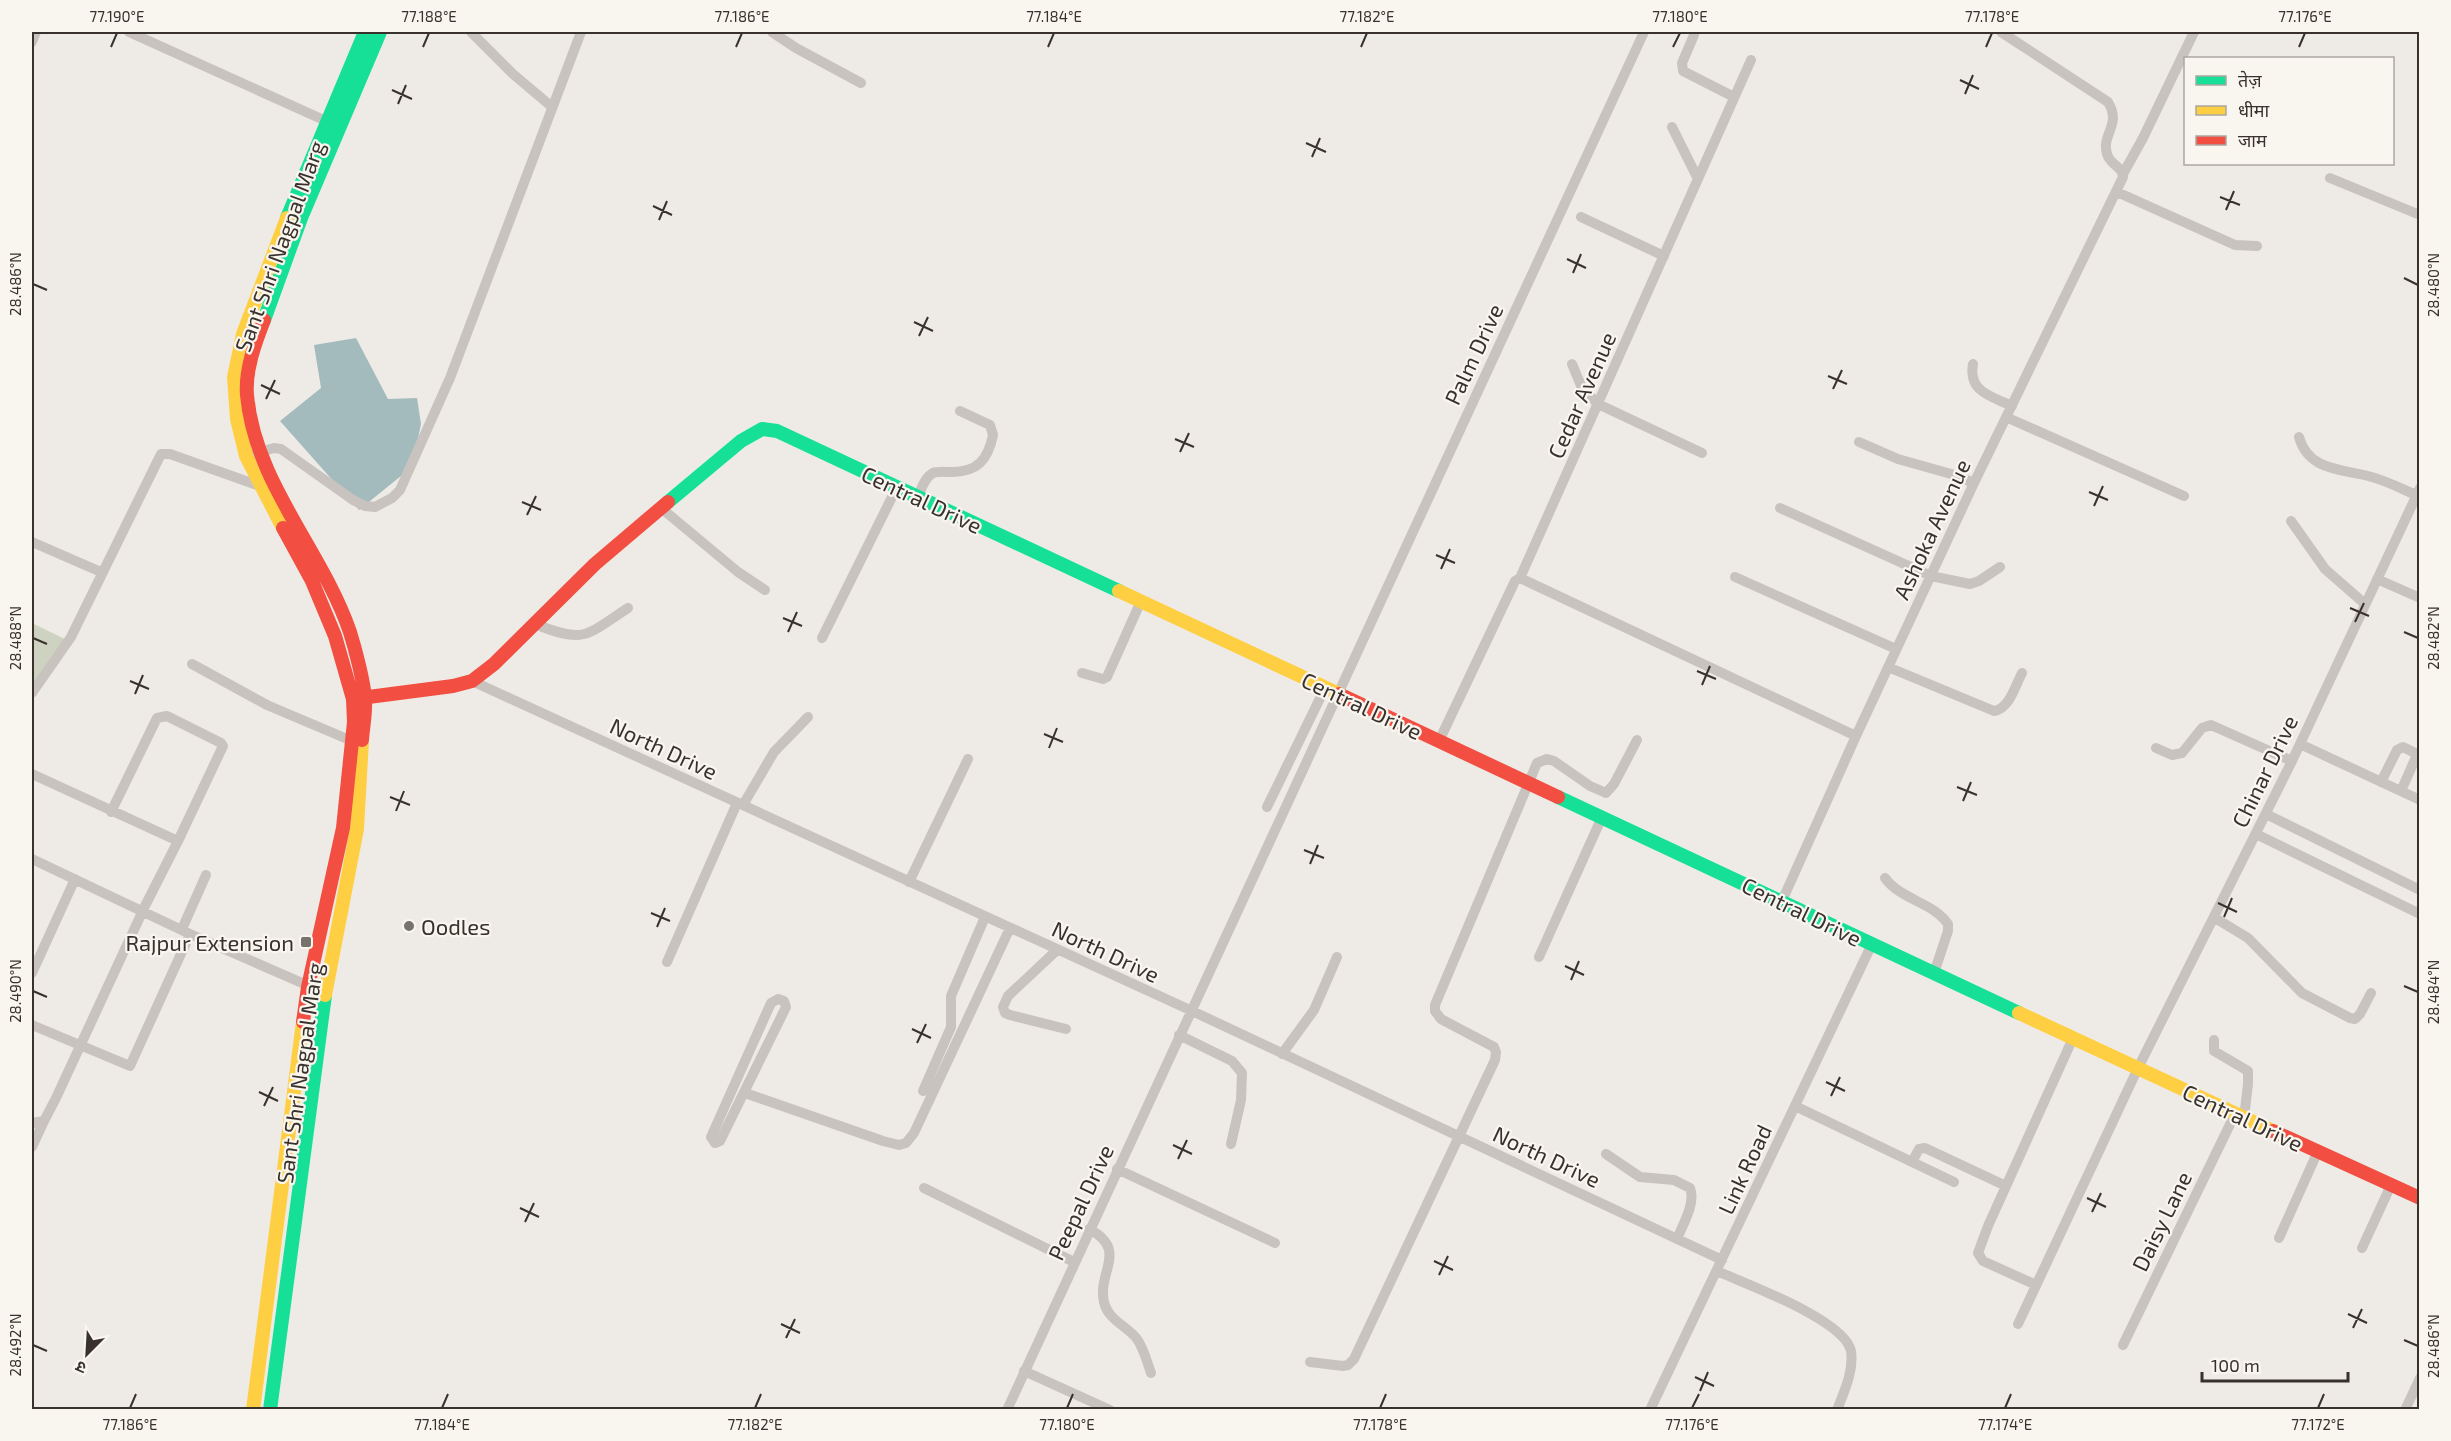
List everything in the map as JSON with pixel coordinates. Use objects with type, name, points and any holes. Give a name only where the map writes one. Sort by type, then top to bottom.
[{"type":"main road","name":"Sant Shri Nagpal Marg","points":[[270,1410],[325,993],[357,830],[359,699],[350,632],[323,574],[275,488],[253,454],[237,418],[234,396],[237,358],[251,313],[326,121],[365,32]]},
{"type":"main road","name":"Sant Shri Nagpal Marg","points":[[254,1410],[308,987],[343,828],[359,699],[312,581],[260,486],[253,454],[247,394],[253,349],[301,218],[380,32]]},
{"type":"main road","name":"Central Drive","points":[[359,699],[453,686],[472,681],[494,664],[595,564],[741,441],[762,429],[777,431],[2239,1116],[2420,1198]]},
{"type":"main road","points":[[256,1391],[265,1385],[271,1389],[273,1394]]},
{"type":"street","points":[[32,42],[36,32]]},
{"type":"street","points":[[129,32],[326,121]]},
{"type":"street","points":[[471,32],[513,74],[552,107]]},
{"type":"street","points":[[253,454],[274,448],[281,449],[352,500],[365,506],[375,507],[384,503],[400,490],[450,378],[582,32]]},
{"type":"street","points":[[772,32],[796,48],[861,83]]},
{"type":"street","name":"Palm Drive","points":[[1332,691],[1644,32]]},
{"type":"street","points":[[2001,32],[2108,102],[2114,116],[2106,153],[2123,176]]},
{"type":"street","name":"Ashoka Avenue","points":[[1782,901],[1974,483],[2194,32]]},
{"type":"street","points":[[1694,35],[1682,63],[1683,71],[1734,97]]},
{"type":"street","name":"Cedar Avenue","points":[[1439,741],[1515,581],[1520,578],[1751,60]]},
{"type":"street","points":[[1672,127],[1698,179]]},
{"type":"street","points":[[2330,178],[2420,215]]},
{"type":"street","points":[[2117,192],[2235,245],[2257,246]]},
{"type":"street","points":[[1581,217],[1665,256]]},
{"type":"street","points":[[1572,364],[1582,388],[1598,404],[1702,453]]},
{"type":"street","points":[[1973,364],[1972,378],[1975,386],[1986,394],[2012,406]]},
{"type":"street","points":[[918,497],[927,478],[932,474],[966,472],[974,469],[989,447],[993,435],[990,425],[960,411]]},
{"type":"street","points":[[2006,417],[2184,496]]},
{"type":"street","points":[[2299,437],[2305,452],[2325,467],[2418,491]]},
{"type":"street","points":[[1859,442],[1898,459],[1974,483]]},
{"type":"street","points":[[32,693],[71,637],[161,454],[171,453],[260,486]]},
{"type":"street","points":[[822,638],[897,487]]},
{"type":"street","name":"Chinar Drive","points":[[2018,1324],[2138,1068],[2292,761],[2418,491]]},
{"type":"street","points":[[661,508],[726,562],[765,590]]},
{"type":"street","points":[[1780,508],[1931,576],[1970,584],[2000,567]]},
{"type":"street","points":[[2291,521],[2325,569],[2365,604]]},
{"type":"street","points":[[32,542],[101,572]]},
{"type":"street","points":[[1735,577],[1896,649]]},
{"type":"street","points":[[1520,578],[1856,736]]},
{"type":"street","points":[[2377,579],[2420,598]]},
{"type":"street","points":[[1082,673],[1102,679],[1107,677],[1141,601]]},
{"type":"street","points":[[535,624],[561,634],[573,637],[582,636],[628,608]]},
{"type":"street","points":[[192,664],[267,705],[352,741]]},
{"type":"street","points":[[1888,666],[1994,711],[2002,710],[2007,704],[2022,672]]},
{"type":"street","name":"North Drive","points":[[472,681],[1190,1010],[1722,1260]]},
{"type":"street","points":[[1268,807],[1332,691]]},
{"type":"street","name":"Peepal Drive","points":[[1006,1410],[1179,1035],[1332,691]]},
{"type":"street","points":[[32,1147],[223,746],[167,716],[158,718],[111,812]]},
{"type":"street","points":[[667,962],[740,804],[774,753],[808,717]]},
{"type":"street","points":[[2156,748],[2172,755],[2182,753],[2202,728],[2211,725],[2292,761]]},
{"type":"street","points":[[1310,1362],[1342,1366],[1348,1365],[1354,1359],[1495,1060],[1496,1052],[1484,1041],[1442,1019],[1435,1011],[1435,1005],[1527,782],[1537,763],[1546,759],[1565,767],[1590,786],[1606,793],[1614,784],[1637,740]]},
{"type":"street","points":[[2300,744],[2420,800]]},
{"type":"street","points":[[2381,782],[2397,750],[2403,747],[2411,750],[2416,757],[2401,791]]},
{"type":"street","points":[[909,882],[968,759]]},
{"type":"street","points":[[32,774],[178,841]]},
{"type":"street","points":[[2266,814],[2420,890]]},
{"type":"street","points":[[1539,957],[1602,817]]},
{"type":"street","points":[[2256,834],[2420,914]]},
{"type":"street","points":[[32,859],[144,910],[186,932],[325,993]]},
{"type":"street","points":[[32,1025],[130,1066],[186,932],[206,875]]},
{"type":"street","points":[[1885,878],[1896,891],[1937,912],[1948,924],[1948,931],[1934,973]]},
{"type":"street","points":[[32,973],[75,879]]},
{"type":"street","points":[[923,1090],[951,1027],[951,996],[985,917]]},
{"type":"street","points":[[2215,918],[2248,938],[2302,993],[2350,1018],[2355,1019],[2360,1014],[2371,993]]},
{"type":"street","points":[[745,1093],[883,1141],[899,1145],[906,1143],[914,1133],[1010,928]]},
{"type":"street","name":"Link Road","points":[[1651,1409],[1872,944]]},
{"type":"street","points":[[1057,950],[1008,996],[1003,1007],[1010,1015],[1066,1029]]},
{"type":"street","points":[[1282,1054],[1314,1010],[1337,957]]},
{"type":"street","points":[[780,999],[786,1006],[745,1093],[718,1144],[712,1141],[711,1137],[723,1107],[771,1003],[780,999]]},
{"type":"street","points":[[1179,1035],[1232,1061],[1242,1073],[1240,1107],[1231,1144]]},
{"type":"street","points":[[2036,1285],[1979,1257],[1979,1248],[2073,1038]]},
{"type":"street","name":"Daisy Lane","points":[[2123,1345],[2239,1116],[2249,1075],[2244,1067],[2212,1049],[2214,1040]]},
{"type":"street","points":[[1795,1106],[1954,1182]]},
{"type":"street","points":[[32,1123],[44,1120]]},
{"type":"street","points":[[1912,1162],[1919,1149],[1925,1148],[2006,1185]]},
{"type":"street","points":[[2279,1238],[2318,1151]]},
{"type":"street","points":[[1606,1154],[1640,1177],[1674,1180],[1690,1188],[1691,1204],[1677,1239]]},
{"type":"street","points":[[1117,1169],[1275,1243]]},
{"type":"street","points":[[2362,1248],[2391,1185]]},
{"type":"street","points":[[924,1188],[1074,1262]]},
{"type":"street","points":[[1089,1229],[1104,1239],[1110,1255],[1103,1294],[1104,1304],[1112,1317],[1131,1332],[1139,1342],[1151,1373]]},
{"type":"street","points":[[1717,1271],[1822,1319],[1840,1332],[1851,1349],[1850,1371],[1837,1410]]},
{"type":"street","points":[[1024,1371],[1110,1410]]},
{"type":"street","points":[[2405,1410],[2420,1378]]},
{"type":"green space","points":[[32,623],[67,640],[32,687]]},
{"type":"water","points":[[356,338],[388,399],[417,398],[421,424],[412,467],[359,510],[280,421],[321,388],[314,345]]},
{"type":"traffic: fast","points":[[287,218],[365,32]]},
{"type":"traffic: fast","points":[[264,320],[301,218],[380,32]]},
{"type":"traffic: fast","points":[[668,502],[741,441],[762,429],[777,431],[1119,591]]},
{"type":"traffic: fast","points":[[1558,797],[2019,1013]]},
{"type":"traffic: fast","points":[[270,1410],[325,995]]},
{"type":"traffic: slow","points":[[283,528],[246,456],[237,419],[234,377],[243,334],[287,218]]},
{"type":"traffic: slow","points":[[1119,591],[1339,694]]},
{"type":"traffic: slow","points":[[325,995],[357,829],[362,740]]},
{"type":"traffic: slow","points":[[2019,1013],[2273,1131]]},
{"type":"traffic: slow","points":[[253,1410],[303,1022]]},
{"type":"traffic: jam","points":[[264,320],[249,366],[247,395],[253,427],[276,487],[338,602],[350,632],[364,692],[362,740]]},
{"type":"traffic: jam","points":[[353,699],[453,686],[472,681],[494,664],[595,564],[668,502]]},
{"type":"traffic: jam","points":[[283,528],[312,581],[335,636],[353,699],[354,722],[343,828],[308,987],[303,1022]]},
{"type":"traffic: jam","points":[[1339,694],[1558,797]]},
{"type":"traffic: jam","points":[[2273,1131],[2420,1198]]},
{"type":"place","name":"Oodles","points":[[409,926]]},
{"type":"place","name":"Rajpur Extension","points":[[306,942]]}]
